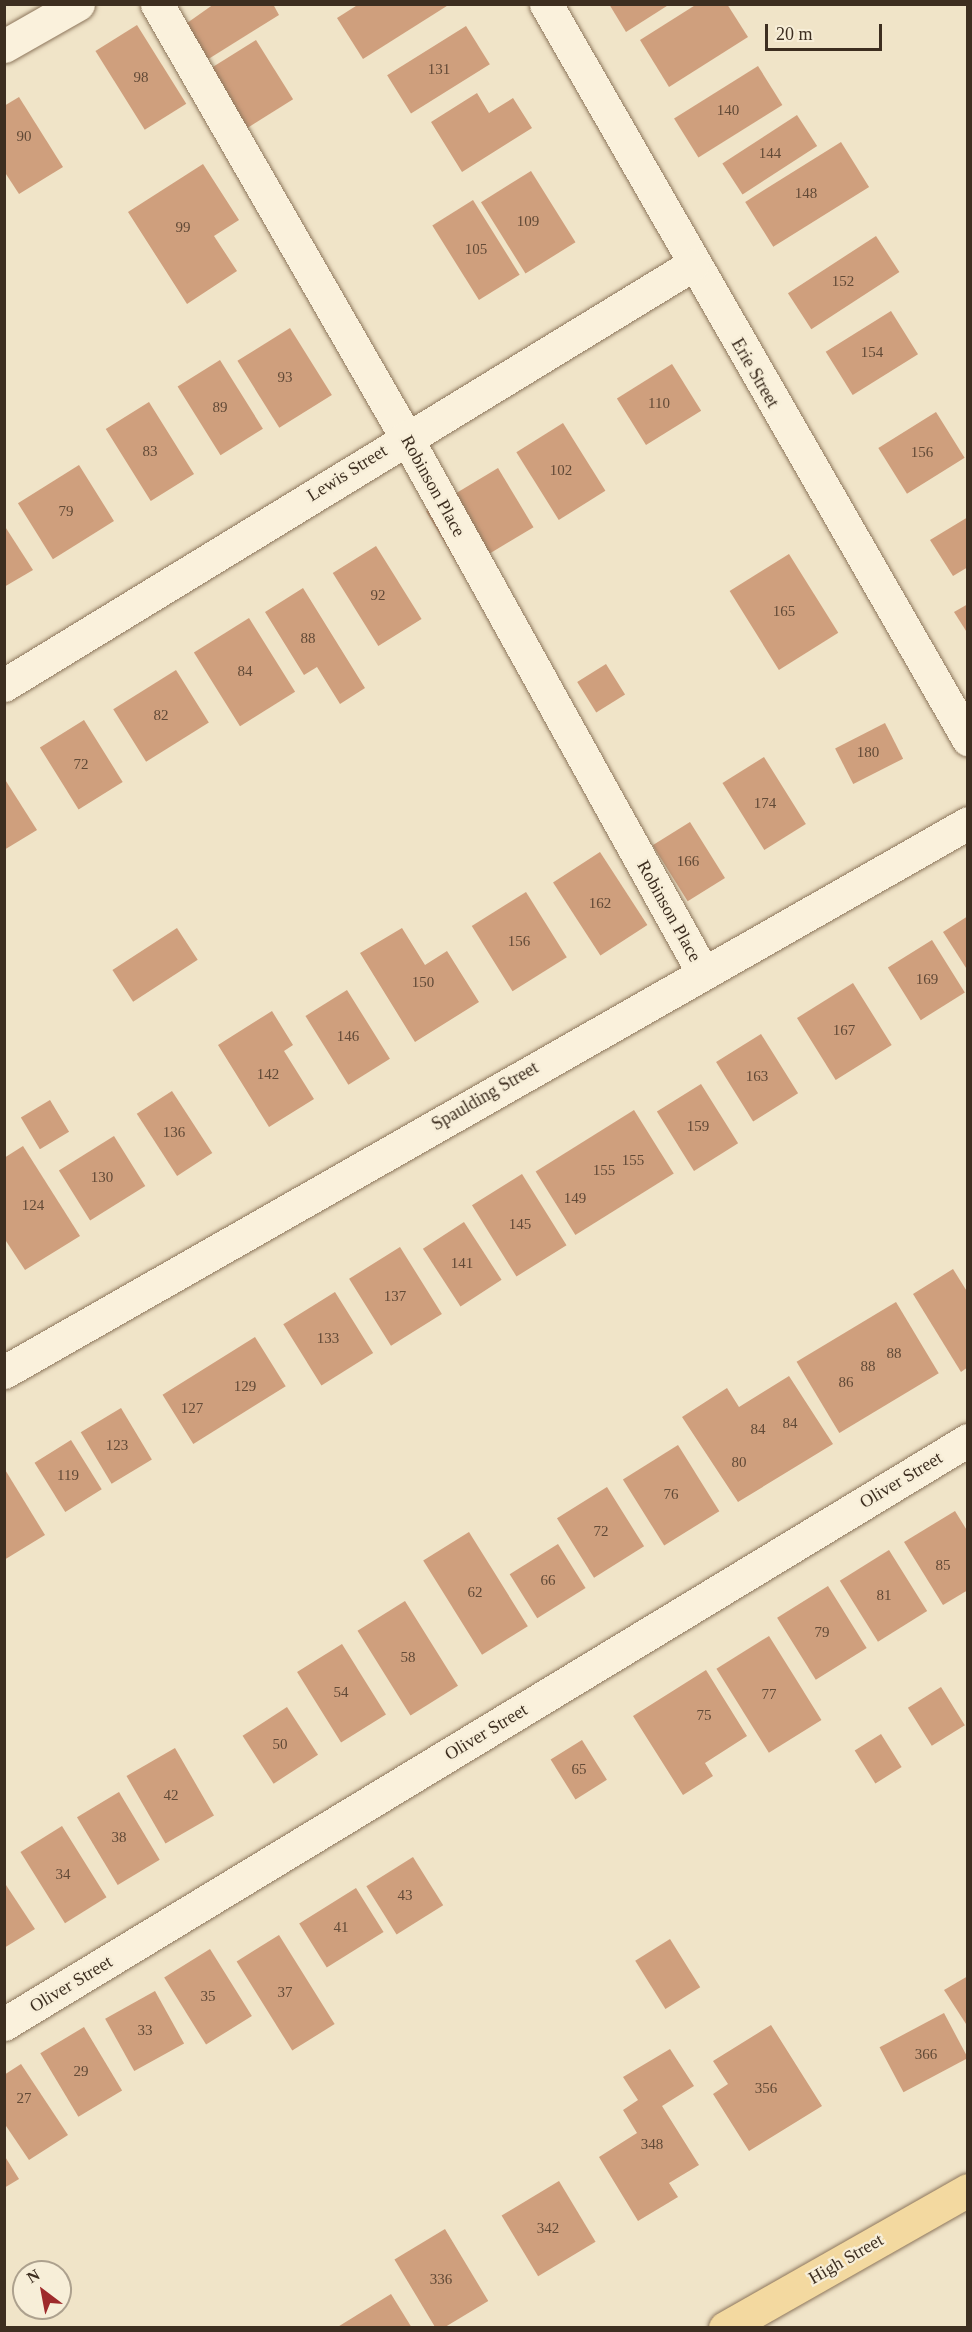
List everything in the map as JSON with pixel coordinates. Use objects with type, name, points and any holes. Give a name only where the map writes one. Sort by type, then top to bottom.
[{"type":"main road","name":"High Street","points":[[725,2328],[968,2190]]},
{"type":"street","points":[[4,46],[78,4]]},
{"type":"street","name":"Robinson Place","points":[[157,4],[406,437],[702,971]]},
{"type":"street","name":"Erie Street","points":[[546,4],[692,265],[968,740]]},
{"type":"street","name":"Lewis Street","points":[[4,685],[406,437],[692,265]]},
{"type":"street","name":"Spaulding Street","points":[[4,1372],[702,971],[968,823]]},
{"type":"street","name":"Oliver Street","points":[[4,2024],[968,1440]]},
{"type":"building","points":[[214,4],[273,4],[279,15],[202,63],[180,28]]},
{"type":"building","points":[[359,4],[450,4],[363,59],[337,18]]},
{"type":"building","points":[[609,4],[670,4],[626,32]]},
{"type":"building","points":[[697,4],[727,4],[748,37],[669,87],[640,40]]},
{"type":"building","points":[[137,25],[186,104],[145,130],[95,51]]},
{"type":"building","points":[[466,26],[490,64],[411,113],[387,75]]},
{"type":"building","points":[[256,40],[293,99],[243,131],[206,71]]},
{"type":"building","points":[[758,66],[782,105],[698,157],[674,118]]},
{"type":"building","points":[[477,93],[489,113],[513,98],[532,128],[462,172],[431,122]]},
{"type":"building","points":[[19,97],[63,167],[19,194],[4,171],[4,106]]},
{"type":"building","points":[[797,115],[817,146],[743,195],[722,163]]},
{"type":"building","points":[[841,142],[869,187],[773,247],[745,202]]},
{"type":"building","points":[[203,164],[239,220],[214,236],[237,271],[187,304],[128,212]]},
{"type":"building","points":[[531,171],[576,242],[525,274],[481,202]]},
{"type":"building","points":[[473,200],[520,275],[479,300],[432,225]]},
{"type":"building","points":[[876,236],[899,272],[811,329],[788,293]]},
{"type":"building","points":[[891,311],[918,354],[853,395],[826,352]]},
{"type":"building","points":[[290,328],[332,395],[279,428],[237,361]]},
{"type":"building","points":[[220,360],[263,429],[221,455],[178,386]]},
{"type":"building","points":[[672,364],[701,411],[646,445],[617,398]]},
{"type":"building","points":[[149,402],[194,474],[151,501],[106,429]]},
{"type":"building","points":[[936,412],[965,458],[907,494],[878,448]]},
{"type":"building","points":[[563,423],[605,491],[559,520],[516,452]]},
{"type":"building","points":[[79,465],[114,521],[53,559],[18,503]]},
{"type":"building","points":[[498,468],[534,527],[462,570],[426,511]]},
{"type":"building","points":[[968,517],[968,567],[953,576],[930,540]]},
{"type":"building","points":[[4,525],[33,570],[4,587]]},
{"type":"building","points":[[376,546],[422,619],[378,646],[333,573]]},
{"type":"building","points":[[789,554],[838,633],[779,670],[730,591]]},
{"type":"building","points":[[303,588],[365,688],[340,704],[317,667],[304,675],[265,612]]},
{"type":"building","points":[[968,604],[968,634],[954,612]]},
{"type":"building","points":[[249,618],[295,692],[240,726],[194,652]]},
{"type":"building","points":[[606,664],[625,695],[596,713],[577,682]]},
{"type":"building","points":[[176,670],[209,723],[146,762],[113,709]]},
{"type":"building","points":[[84,720],[123,782],[79,809],[40,748]]},
{"type":"building","points":[[885,723],[903,759],[853,784],[835,748]]},
{"type":"building","points":[[764,757],[806,824],[764,850],[722,783]]},
{"type":"building","points":[[4,778],[37,830],[4,850]]},
{"type":"building","points":[[690,822],[725,878],[688,901],[653,845]]},
{"type":"building","points":[[600,852],[647,925],[600,955],[553,882]]},
{"type":"building","points":[[526,892],[567,957],[513,991],[472,926]]},
{"type":"building","points":[[968,916],[968,971],[943,932]]},
{"type":"building","points":[[177,928],[198,960],[133,1002],[112,970]]},
{"type":"building","points":[[402,928],[425,965],[447,951],[479,1002],[415,1042],[360,953]]},
{"type":"building","points":[[932,940],[965,993],[921,1020],[888,968]]},
{"type":"building","points":[[853,983],[892,1045],[836,1080],[797,1018]]},
{"type":"building","points":[[347,990],[390,1059],[348,1085],[305,1016]]},
{"type":"building","points":[[272,1011],[293,1045],[284,1051],[314,1099],[269,1127],[218,1045]]},
{"type":"building","points":[[761,1034],[798,1093],[753,1121],[716,1062]]},
{"type":"building","points":[[701,1084],[738,1143],[694,1171],[657,1112]]},
{"type":"building","points":[[172,1091],[212,1153],[177,1176],[137,1114]]},
{"type":"building","points":[[50,1100],[69,1132],[40,1149],[21,1118]]},
{"type":"building","points":[[634,1110],[674,1174],[575,1235],[536,1171]]},
{"type":"building","points":[[114,1136],[145,1186],[90,1220],[59,1170]]},
{"type":"building","points":[[23,1146],[80,1236],[25,1270],[4,1238],[4,1158]]},
{"type":"building","points":[[522,1174],[567,1245],[516,1277],[472,1205]]},
{"type":"building","points":[[464,1222],[502,1280],[460,1307],[423,1249]]},
{"type":"building","points":[[400,1247],[442,1314],[391,1346],[349,1279]]},
{"type":"building","points":[[953,1269],[968,1293],[968,1367],[961,1372],[913,1294]]},
{"type":"building","points":[[335,1292],[373,1353],[321,1385],[283,1324]]},
{"type":"building","points":[[896,1302],[939,1373],[839,1433],[797,1362]]},
{"type":"building","points":[[255,1337],[286,1386],[193,1444],[163,1395]]},
{"type":"building","points":[[789,1376],[833,1444],[738,1502],[682,1417],[727,1388],[739,1407]]},
{"type":"building","points":[[121,1408],[152,1459],[112,1484],[81,1432]]},
{"type":"building","points":[[71,1440],[102,1489],[65,1512],[35,1463]]},
{"type":"building","points":[[678,1445],[719,1511],[664,1546],[623,1479]]},
{"type":"building","points":[[4,1468],[45,1535],[4,1560]]},
{"type":"building","points":[[607,1487],[644,1546],[594,1578],[557,1518]]},
{"type":"building","points":[[955,1511],[968,1532],[968,1590],[943,1605],[904,1542]]},
{"type":"building","points":[[469,1532],[528,1626],[482,1655],[423,1561]]},
{"type":"building","points":[[558,1544],[586,1588],[537,1618],[510,1574]]},
{"type":"building","points":[[889,1550],[927,1611],[878,1642],[840,1581]]},
{"type":"building","points":[[828,1586],[867,1648],[816,1680],[777,1618]]},
{"type":"building","points":[[405,1601],[458,1686],[411,1715],[358,1631]]},
{"type":"building","points":[[769,1636],[821,1720],[769,1753],[716,1669]]},
{"type":"building","points":[[342,1644],[386,1714],[341,1742],[297,1672]]},
{"type":"building","points":[[706,1670],[747,1736],[705,1763],[713,1776],[683,1795],[633,1716]]},
{"type":"building","points":[[941,1687],[965,1725],[932,1746],[908,1708]]},
{"type":"building","points":[[287,1707],[318,1755],[274,1784],[243,1736]]},
{"type":"building","points":[[881,1734],[902,1767],[875,1784],[855,1750]]},
{"type":"building","points":[[582,1740],[607,1780],[576,1799],[551,1760]]},
{"type":"building","points":[[175,1748],[214,1816],[166,1844],[127,1776]]},
{"type":"building","points":[[119,1792],[160,1860],[118,1885],[77,1817]]},
{"type":"building","points":[[62,1826],[107,1897],[65,1923],[20,1852]]},
{"type":"building","points":[[413,1857],[443,1905],[397,1934],[366,1886]]},
{"type":"building","points":[[4,1882],[35,1929],[4,1948]]},
{"type":"building","points":[[356,1888],[384,1932],[327,1968],[299,1924]]},
{"type":"building","points":[[279,1935],[335,2024],[292,2051],[237,1961]]},
{"type":"building","points":[[670,1939],[700,1987],[665,2009],[635,1961]]},
{"type":"building","points":[[210,1949],[252,2016],[206,2045],[164,1978]]},
{"type":"building","points":[[968,1976],[968,2027],[944,1990]]},
{"type":"building","points":[[155,1991],[184,2043],[134,2071],[105,2019]]},
{"type":"building","points":[[944,2013],[968,2058],[903,2092],[880,2047]]},
{"type":"building","points":[[771,2025],[822,2106],[749,2151],[713,2094],[728,2084],[713,2061]]},
{"type":"building","points":[[84,2027],[122,2090],[78,2117],[40,2053]]},
{"type":"building","points":[[670,2049],[694,2086],[662,2106],[699,2165],[669,2183],[678,2197],[638,2221],[599,2157],[637,2133],[623,2110],[638,2100],[623,2077]]},
{"type":"building","points":[[21,2064],[68,2135],[29,2160],[4,2123],[4,2075]]},
{"type":"building","points":[[4,2155],[19,2179],[4,2188]]},
{"type":"building","points":[[559,2181],[596,2242],[538,2276],[502,2216]]},
{"type":"building","points":[[445,2229],[488,2301],[443,2328],[436,2328],[394,2259]]},
{"type":"building","points":[[391,2294],[412,2328],[336,2328]]}]
